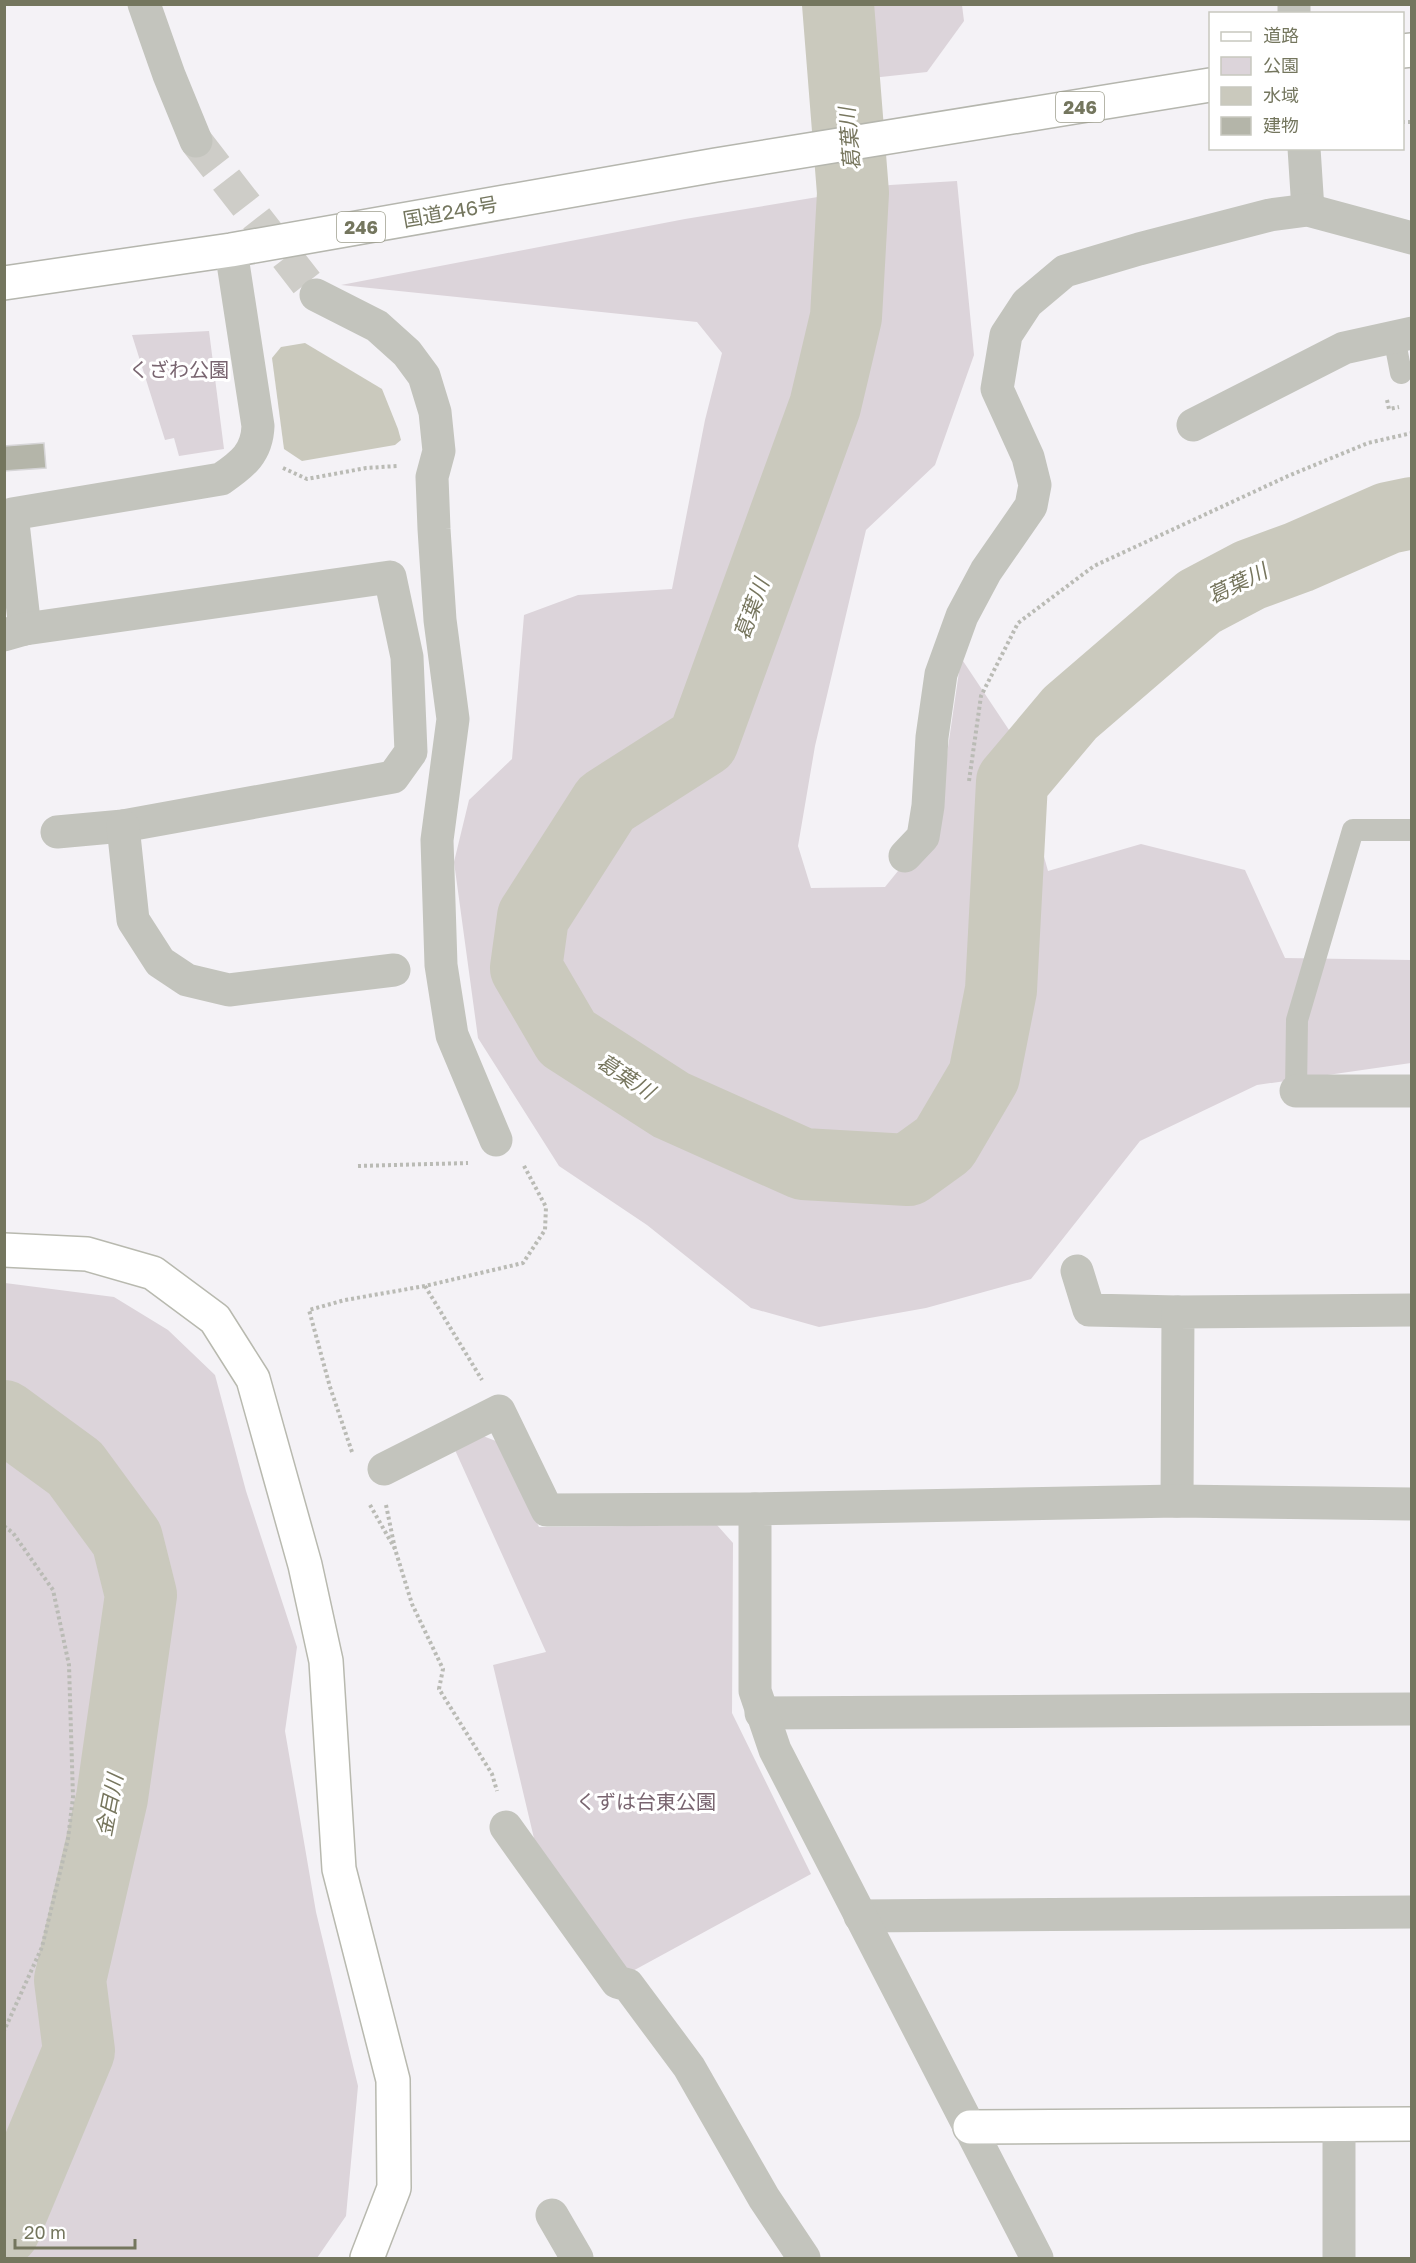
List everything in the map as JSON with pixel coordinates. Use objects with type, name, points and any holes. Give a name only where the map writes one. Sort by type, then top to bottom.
[{"type":"main road","name":"国道246号","points":[[4,283],[231,250],[716,165],[1209,85]]},
{"type":"main road","points":[[4,1250],[87,1254],[153,1273],[215,1319],[253,1379],[305,1564],[326,1661],[339,1869],[393,2080],[394,2188],[367,2259]]},
{"type":"main road","points":[[970,2127],[1412,2124]]},
{"type":"street","points":[[144,4],[169,75],[196,141]]},
{"type":"street","points":[[1304,150],[1308,210]]},
{"type":"street","points":[[905,856],[923,837],[928,806],[932,738],[941,674],[962,616],[986,571],[1030,506],[1035,485],[1028,457],[997,389],[1006,335],[1027,303],[1065,271],[1270,215],[1308,210],[1412,238]]},
{"type":"street","points":[[57,832],[123,826],[393,777],[411,752],[406,657],[390,577],[15,632],[12,514],[221,479],[240,467],[258,441],[258,426],[231,250]]},
{"type":"street","points":[[316,296],[377,326],[407,352],[424,376],[435,412],[439,451],[432,477],[440,620],[453,719],[437,840],[441,965],[452,1035],[486,1151]]},
{"type":"street","points":[[1193,425],[1344,348],[1403,335]]},
{"type":"street","points":[[406,657],[444,652]]},
{"type":"street","points":[[123,826],[133,920],[160,962],[188,980],[229,990],[394,970]]},
{"type":"street","points":[[1296,1091],[1412,1091]]},
{"type":"street","points":[[1077,1271],[1089,1310],[1178,1312],[1412,1310]]},
{"type":"street","points":[[1177,1502],[1178,1312]]},
{"type":"street","points":[[384,1469],[499,1411],[547,1510],[1177,1502],[1412,1504]]},
{"type":"street","points":[[756,1509],[755,1691],[761,1713],[775,1750],[1037,2259]]},
{"type":"street","points":[[761,1713],[1412,1709]]},
{"type":"street","points":[[506,1827],[617,1982],[628,1985],[689,2067],[764,2198],[804,2259]]},
{"type":"street","points":[[860,1916],[1412,1912]]},
{"type":"street","points":[[1339,2125],[1339,2259]]},
{"type":"street","points":[[552,2215],[569,2256]]},
{"type":"lane","points":[[1401,373],[1403,335]]},
{"type":"lane","points":[[1296,1091],[1298,1020],[1353,830],[1412,830]]},
{"type":"path","points":[[981,696],[1018,623],[1094,566],[1288,476],[1368,443],[1412,433]]},
{"type":"path","points":[[278,466],[307,479],[366,468],[403,466],[432,477]]},
{"type":"path","points":[[353,1455],[330,1387],[309,1310],[345,1300],[425,1286],[523,1263],[545,1230],[546,1208],[522,1162],[486,1151],[358,1166]]},
{"type":"path","points":[[425,1286],[471,1359]]},
{"type":"path","points":[[384,1469],[384,1493],[394,1549],[412,1604],[443,1669],[439,1689],[492,1774],[506,1827]]},
{"type":"path","points":[[368,1500],[394,1549]]},
{"type":"path","points":[[4,1526],[13,1533],[53,1590],[69,1665],[73,1797],[68,1839],[42,1947],[4,2031]]},
{"type":"green space","points":[[818,5],[962,5],[964,21],[927,72],[853,80],[833,49]]},
{"type":"green space","points":[[957,181],[974,355],[935,465],[866,530],[815,746],[798,846],[811,888],[885,887],[937,823],[961,658],[1009,730],[1048,871],[1141,844],[1245,870],[1285,958],[1411,960],[1411,1063],[1257,1085],[1140,1141],[1031,1279],[926,1308],[819,1327],[751,1308],[647,1225],[559,1166],[478,1038],[454,862],[469,800],[512,759],[524,615],[578,595],[672,589],[705,420],[722,353],[697,322],[341,285],[685,219],[890,185]]},
{"type":"green space","name":"くざわ公園","points":[[209,331],[224,449],[179,456],[174,438],[165,440],[132,335]]},
{"type":"green space","points":[[5,1283],[114,1297],[168,1330],[215,1375],[246,1491],[297,1647],[285,1731],[316,1912],[358,2086],[346,2216],[317,2258],[5,2258]]},
{"type":"green space","name":"くずは台東公園","points":[[483,1436],[501,1443],[539,1527],[717,1525],[733,1543],[732,1713],[811,1874],[629,1973],[537,1851],[493,1665],[546,1652],[455,1450]]},
{"type":"water","points":[[305,343],[382,389],[401,440],[395,445],[302,461],[284,449],[272,358],[281,347]]},
{"type":"building","points":[[44,443],[46,468],[4,471],[4,446]]},
{"type":"waterway","name":"葛葉川","points":[[838,4],[853,193],[846,317],[825,406],[703,741],[606,803],[533,917],[526,968],[567,1038],[671,1105],[803,1164],[908,1170],[944,1144],[984,1076],[1001,990],[1012,782],[1070,713],[1199,602],[1250,575],[1299,557],[1388,518],[1412,513]]},
{"type":"waterway","name":"金目川","points":[[4,1416],[75,1468],[127,1539],[141,1595],[112,1798],[70,1980],[79,2051],[4,2230]]},
{"type":"tunnel","points":[[196,141],[316,295]]}]
